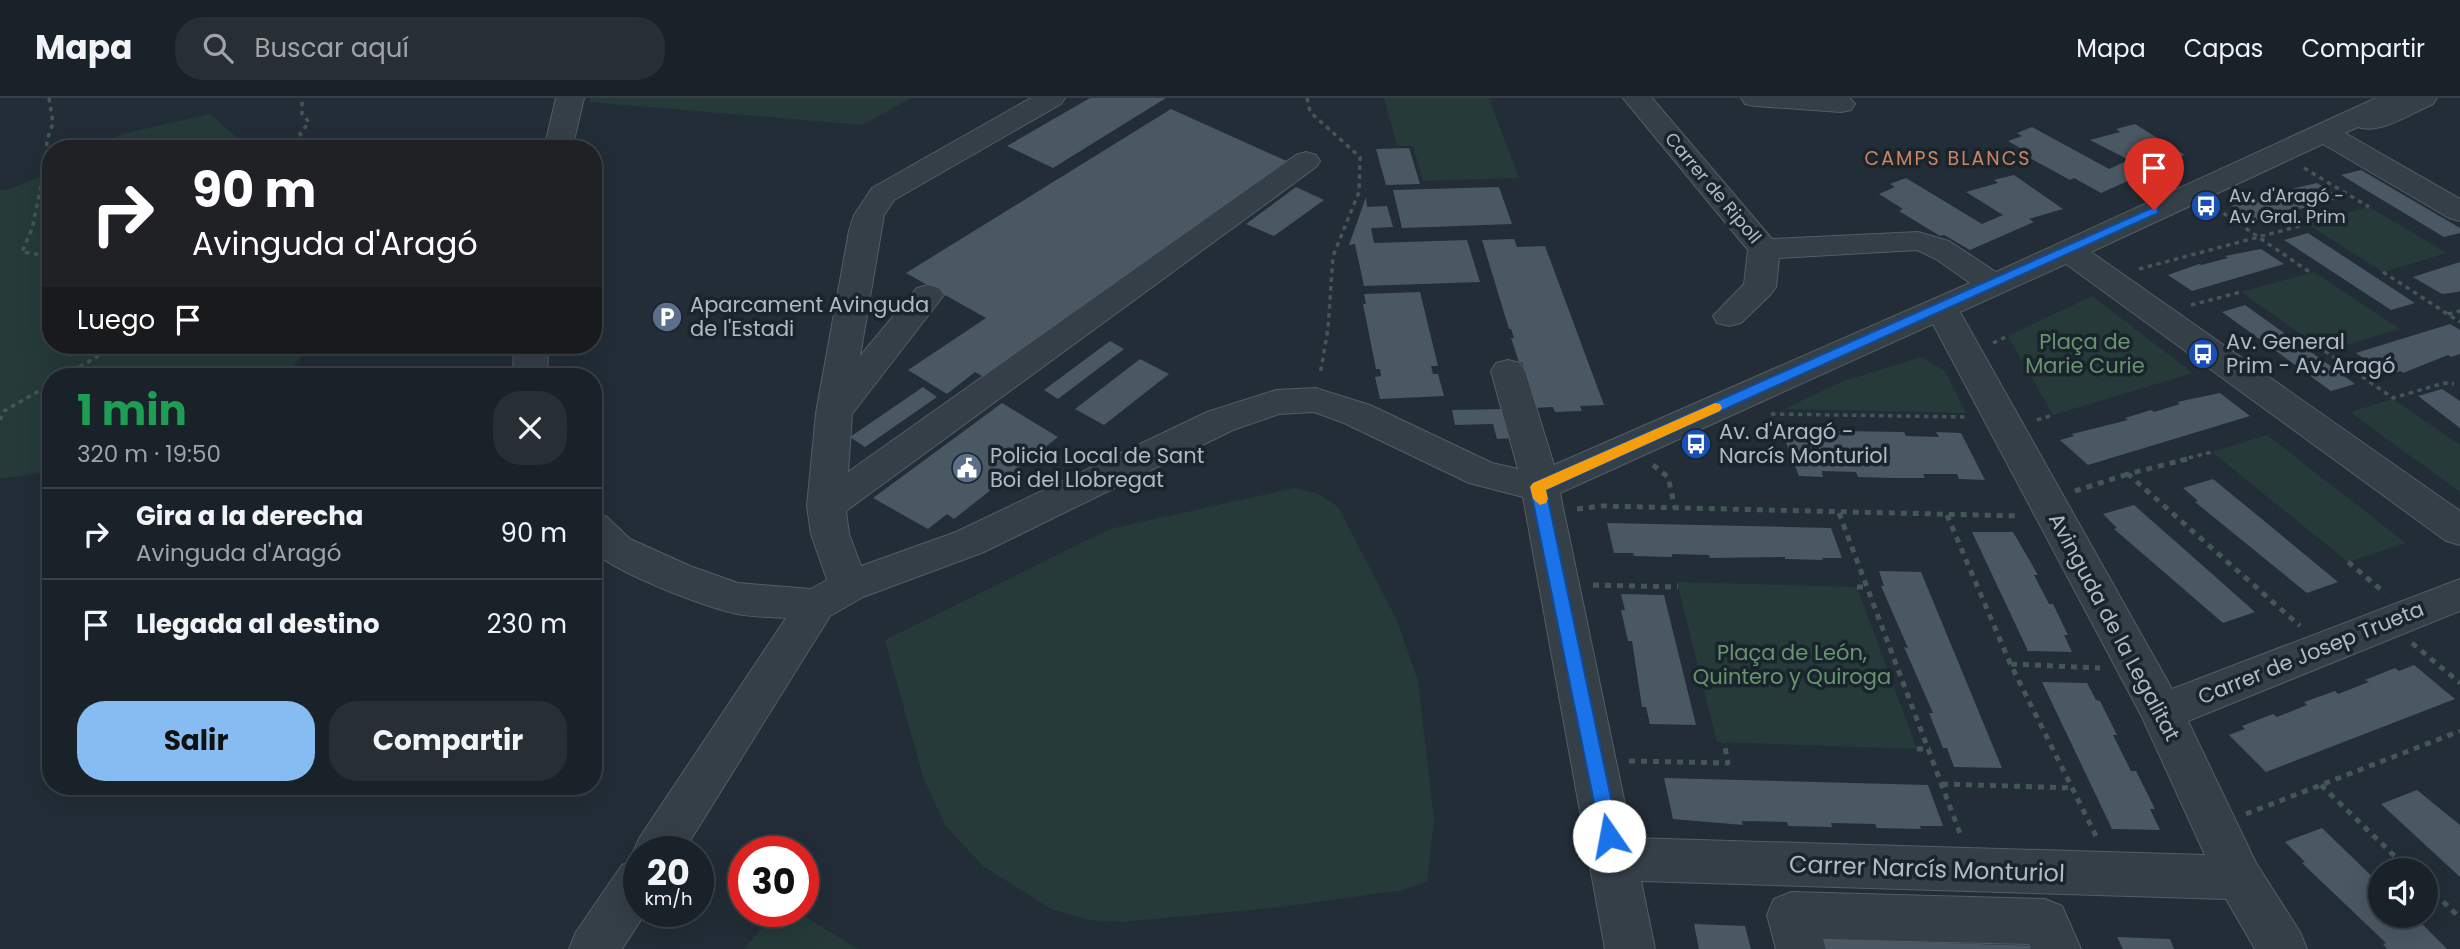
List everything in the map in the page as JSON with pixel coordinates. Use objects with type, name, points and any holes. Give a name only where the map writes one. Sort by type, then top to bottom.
[{"type":"street","points":[[560,140],[570,98]]},
{"type":"street","points":[[668,836],[833,595],[830,534],[825,506],[834,413],[860,248],[874,205],[883,194],[1051,98]]},
{"type":"street","name":"Carrer de Ripoll","points":[[1637,98],[1763,249],[1760,287],[1729,316]]},
{"type":"street","points":[[1755,98],[1841,104]]},
{"type":"street","points":[[2333,128],[2343,114],[2379,98]]},
{"type":"street","points":[[602,535],[616,548],[676,577],[737,598],[833,595],[970,542],[1220,421],[1276,402],[1316,400],[1357,414],[1541,500],[1940,306],[2068,251],[2390,102],[2389,98],[2400,98]]},
{"type":"street","points":[[2333,128],[2362,125],[2423,98]]},
{"type":"street","points":[[2333,128],[2460,212]]},
{"type":"street","points":[[825,506],[1306,161]]},
{"type":"street","points":[[1763,249],[1917,241],[1933,245],[1992,284]]},
{"type":"street","points":[[2068,251],[2460,531]]},
{"type":"street","points":[[834,413],[928,295]]},
{"type":"street","name":"Avinguda de la Legalitat","points":[[1940,306],[2162,712],[2239,878],[2282,949]]},
{"type":"street","points":[[1508,371],[1533,452],[1630,949]]},
{"type":"street","name":"Carrer de Josep Trueta","points":[[2162,712],[2460,594]]},
{"type":"street","name":"Carrer Narcís Monturiol","points":[[1614,859],[2239,878]]},
{"type":"street","points":[[2043,872],[2076,949]]},
{"type":"street","points":[[594,949],[623,905]]},
{"type":"street","points":[[1801,949],[1791,915],[2045,922],[2056,949]]},
{"type":"path","points":[[47,140],[53,123],[49,98]]},
{"type":"path","points":[[302,98],[302,114],[309,122],[300,134],[306,140]]},
{"type":"path","points":[[1307,98],[1310,112],[1360,158],[1359,192],[1333,256],[1328,329],[1316,400]]},
{"type":"path","points":[[2279,153],[2369,207]]},
{"type":"path","points":[[42,182],[32,229],[23,252],[42,255]]},
{"type":"path","points":[[2192,192],[2311,272]]},
{"type":"path","points":[[2106,278],[2307,224]]},
{"type":"path","points":[[2383,272],[2460,322]]},
{"type":"path","points":[[2158,315],[2241,292]]},
{"type":"path","points":[[2448,314],[2460,311]]},
{"type":"path","points":[[2326,351],[2393,398],[2444,383],[2454,384]]},
{"type":"path","points":[[78,368],[102,354]]},
{"type":"path","points":[[0,420],[4,411],[42,389]]},
{"type":"path","points":[[1769,414],[1955,416]]},
{"type":"path","points":[[2046,500],[2128,474],[2212,452]]},
{"type":"path","points":[[1656,467],[1668,477],[1675,509]]},
{"type":"path","points":[[2128,474],[2324,648]]},
{"type":"path","points":[[1541,500],[1675,509],[2004,516]]},
{"type":"path","points":[[1839,513],[1956,821]]},
{"type":"path","points":[[1947,515],[2010,663],[2087,812],[2098,841]]},
{"type":"path","points":[[2348,562],[2460,683]]},
{"type":"path","points":[[1558,584],[1678,587]]},
{"type":"path","points":[[1857,587],[1869,587]]},
{"type":"path","points":[[2010,663],[2109,668]]},
{"type":"path","points":[[2215,826],[2460,730]]},
{"type":"path","points":[[1593,760],[1728,763],[1724,742]]},
{"type":"path","points":[[1917,749],[1930,750]]},
{"type":"path","points":[[1942,784],[2074,788]]},
{"type":"path","points":[[2321,785],[2397,858]]},
{"type":"path","points":[[2438,897],[2460,918]]},
{"type":"green space","points":[[590,98],[912,98],[862,125],[589,102]]},
{"type":"green space","points":[[1384,98],[1489,98],[1519,178],[1423,181],[1413,146],[1397,146]]},
{"type":"green space","points":[[210,114],[240,140],[113,140],[122,134]]},
{"type":"green space","points":[[42,176],[42,354],[306,354],[292,368],[42,368],[42,472],[0,479],[0,190],[10,189]]},
{"type":"green space","points":[[2369,207],[2447,253],[2383,272],[2307,224]]},
{"type":"green space","points":[[2314,272],[2400,329],[2325,351],[2241,292]]},
{"type":"green space","name":"Plaça de Marie Curie","points":[[2092,296],[2193,373],[2053,415],[2008,336]]},
{"type":"green space","points":[[1921,357],[1945,371],[1966,413],[1784,409],[1841,382]]},
{"type":"green space","points":[[2393,399],[2460,445],[2460,492],[2350,412]]},
{"type":"green space","points":[[2267,435],[2406,543],[2348,562],[2212,452]]},
{"type":"green space","points":[[1295,488],[1319,494],[1338,507],[1397,620],[1418,681],[1434,820],[1427,881],[1403,890],[1282,907],[1122,922],[1089,920],[1051,909],[983,866],[946,827],[923,777],[885,640],[1110,529]]},
{"type":"green space","name":"Plaça de León, Quintero y Quiroga","points":[[1677,582],[1857,587],[1917,749],[1717,742]]},
{"type":"green space","points":[[819,925],[858,949],[744,949],[766,927]]},
{"type":"building","points":[[1090,98],[1166,98],[1053,168],[1007,146]]},
{"type":"building","points":[[1171,109],[1291,163],[991,381],[975,372],[947,394],[908,370],[986,318],[906,273]]},
{"type":"building","points":[[2135,124],[2185,155],[2153,164],[2159,167],[2101,193],[2028,157],[2032,155],[2008,141],[2022,136],[2017,133],[2032,127],[2109,169],[2129,160],[2090,140],[2120,132],[2116,129]]},
{"type":"building","points":[[1409,148],[1420,184],[1386,185],[1376,149]]},
{"type":"building","points":[[2361,170],[2460,228],[2460,233],[2444,237],[2341,175]]},
{"type":"building","points":[[2014,175],[2063,209],[2029,219],[2034,222],[1970,250],[1944,235],[1940,236],[1899,211],[1903,209],[1879,194],[1895,187],[1890,184],[1906,178],[1982,224],[2003,215],[1966,192],[1998,183],[1994,180]]},
{"type":"building","points":[[2317,183],[2341,198],[2255,221],[2231,206],[2243,203],[2241,201]]},
{"type":"building","points":[[1296,187],[1324,200],[1274,236],[1246,224]]},
{"type":"building","points":[[1499,187],[1512,224],[1402,228],[1393,190]]},
{"type":"building","points":[[1366,197],[1367,207],[1387,206],[1393,227],[1371,228],[1374,243],[1467,240],[1480,282],[1364,286],[1355,244],[1349,245]]},
{"type":"building","points":[[2308,233],[2415,303],[2391,310],[2284,240]]},
{"type":"building","points":[[1514,239],[1517,247],[1545,246],[1604,405],[1580,406],[1582,411],[1555,412],[1553,407],[1534,408],[1522,372],[1525,371],[1511,338],[1514,338],[1482,240]]},
{"type":"building","points":[[2261,249],[2284,264],[2192,291],[2168,275],[2199,264],[2228,258],[2225,256]]},
{"type":"building","points":[[2460,262],[2460,291],[2457,292],[2442,294],[2413,277]]},
{"type":"building","points":[[1420,292],[1438,366],[1431,366],[1433,374],[1438,374],[1444,396],[1380,399],[1375,377],[1381,376],[1380,369],[1376,369],[1363,304],[1366,304],[1364,294]]},
{"type":"building","points":[[2245,305],[2355,384],[2331,391],[2222,312]]},
{"type":"building","points":[[2450,324],[2460,330],[2460,354],[2451,357],[2448,355],[2403,373],[2401,371],[2388,375],[2356,353]]},
{"type":"building","points":[[1110,341],[1124,349],[1058,399],[1044,390]]},
{"type":"building","points":[[1140,359],[1169,374],[1104,425],[1075,409]]},
{"type":"building","points":[[923,387],[937,397],[865,447],[850,437]]},
{"type":"building","points":[[2442,389],[2460,401],[2460,428],[2418,396]]},
{"type":"building","points":[[2220,393],[2250,416],[2088,465],[2060,440],[2074,436],[2072,434],[2128,420],[2125,418],[2151,410],[2154,412],[2180,404],[2177,402]]},
{"type":"building","name":"Policia Local de Sant Boi del Llobregat","points":[[1002,403],[1058,437],[954,519],[947,514],[928,529],[873,498]]},
{"type":"building","points":[[1506,409],[1514,438],[1497,439],[1493,424],[1455,425],[1452,410]]},
{"type":"building","points":[[1781,429],[1805,430],[1807,435],[1840,435],[1839,431],[1904,432],[1906,436],[1939,437],[1936,432],[1961,433],[1985,480],[1959,479],[1957,474],[1891,478],[1858,477],[1856,472],[1822,471],[1823,477],[1799,476]],"holes":[[[1871,448],[1886,448],[1891,459],[1876,459]]]},
{"type":"building","points":[[2213,479],[2338,582],[2307,593],[2195,502],[2198,501],[2183,488]]},
{"type":"building","points":[[2134,505],[2255,612],[2223,623],[2114,529],[2117,528],[2103,514]]},
{"type":"building","points":[[1607,523],[1831,528],[1842,558],[1710,558],[1709,555],[1672,554],[1672,557],[1634,556],[1633,553],[1614,553]]},
{"type":"building","points":[[1972,532],[2013,532],[2038,575],[2034,575],[2049,604],[2053,604],[2068,635],[2064,635],[2072,652],[2028,651]]},
{"type":"building","points":[[1879,571],[1921,572],[2002,768],[1954,767],[1929,713],[1933,713],[1904,647],[1908,648],[1881,586],[1884,586]]},
{"type":"building","points":[[1621,594],[1664,595],[1696,725],[1650,724],[1646,707],[1642,707],[1632,641],[1628,641],[1621,610],[1625,610]]},
{"type":"building","points":[[2414,665],[2455,699],[2266,772],[2229,735],[2245,729],[2242,726],[2273,714],[2277,717],[2307,705],[2304,702],[2335,691],[2338,694],[2395,668],[2399,671]]},
{"type":"building","points":[[2042,682],[2087,683],[2096,700],[2100,701],[2117,735],[2113,735],[2131,771],[2136,771],[2155,809],[2150,809],[2160,830],[2112,829]]},
{"type":"building","points":[[1664,778],[1928,785],[1943,826],[1920,826],[1921,829],[1877,828],[1875,824],[1831,823],[1832,827],[1788,826],[1787,822],[1742,821],[1743,825],[1673,819]]},
{"type":"building","points":[[2417,790],[2460,825],[2460,877],[2381,804]]},
{"type":"building","points":[[2322,828],[2368,872],[2368,926],[2302,863],[2305,862],[2285,842]]},
{"type":"building","points":[[1694,924],[1745,926],[1751,949],[1699,949]]},
{"type":"building","points":[[2370,928],[2426,928],[2447,949],[2387,949],[2383,944],[2386,943]]},
{"type":"building","points":[[2117,937],[2170,939],[2174,949],[2123,949]]},
{"type":"building","points":[[1816,939],[2039,946],[2041,949],[1819,949]]},
{"type":"slow traffic","points":[[1540,499],[1538,487],[1715,408]]},
{"type":"place","name":"Av. d'Aragó - Av. Gral. Prim","points":[[2206,206]]},
{"type":"place","name":"Aparcament Avinguda de l'Estadi","points":[[667,317]]},
{"type":"place","name":"Av. General Prim - Av. Aragó","points":[[2203,354]]},
{"type":"place","name":"Av. d'Aragó - Narcís Monturiol","points":[[1696,444]]},
{"type":"place","name":"Policia Local de Sant Boi del Llobregat","points":[[967,468]]},
{"type":"district","name":"CAMPS BLANCS","points":[[1948,158]]},
{"type":"route","points":[[1609,836],[1538,487],[2068,251],[2154,210]]}]
